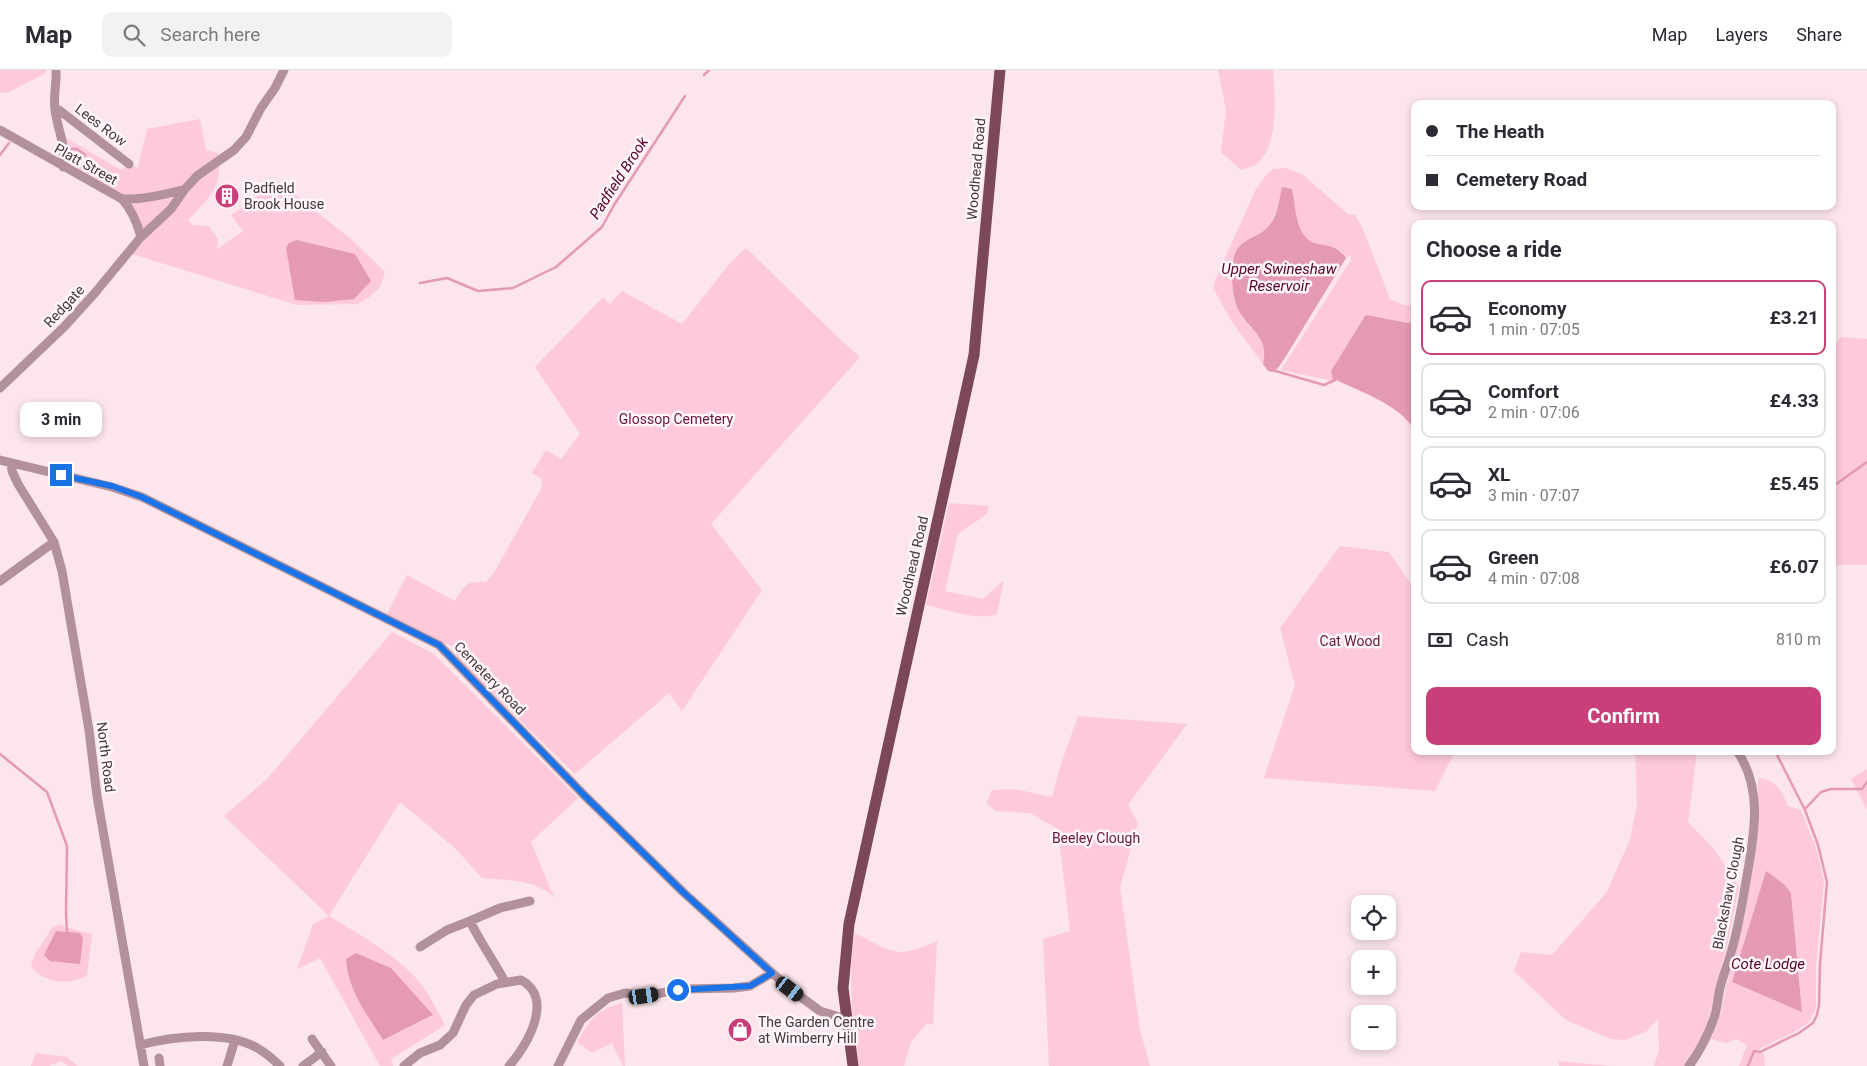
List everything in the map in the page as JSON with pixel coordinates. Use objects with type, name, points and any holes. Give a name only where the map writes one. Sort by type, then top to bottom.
[{"type":"main road","name":"Woodhead Road","points":[[853,1066],[843,988],[849,924],[975,348],[1000,70]]},
{"type":"street","points":[[56,70],[54,110],[65,156],[63,167]]},
{"type":"street","name":"Redgate","points":[[0,388],[64,327],[141,237],[171,209],[197,176],[234,150],[246,137],[260,108],[275,88],[284,70]]},
{"type":"street","name":"Lees Row","points":[[54,110],[59,110],[129,164]]},
{"type":"street","name":"Platt Street","points":[[0,130],[122,199],[130,208],[141,237]]},
{"type":"street","points":[[122,199],[134,200],[165,195],[185,189]]},
{"type":"street","name":"Cemetery Road","points":[[0,460],[112,486],[142,497],[439,645],[583,794],[683,892],[772,973],[820,1011],[846,1019]]},
{"type":"street","name":"North Road","points":[[11,463],[12,471],[18,484],[54,542],[62,571],[90,730],[97,796],[144,1066]]},
{"type":"street","points":[[0,581],[54,542]]},
{"type":"street","name":"Blackshaw Clough","points":[[1689,1066],[1701,1047],[1715,1014],[1721,984],[1742,909],[1751,852],[1754,796],[1748,770],[1739,755]]},
{"type":"street","points":[[420,947],[447,930],[500,908],[530,901]]},
{"type":"street","points":[[470,921],[505,982]]},
{"type":"street","points":[[558,1066],[581,1020],[608,998],[625,993],[644,996],[683,989],[750,986],[772,973]]},
{"type":"street","points":[[410,1064],[420,1053],[440,1044],[453,1033],[466,1005],[474,995],[486,988],[505,982],[521,980],[532,987],[537,1006],[537,1017],[532,1031],[509,1066]]},
{"type":"street","points":[[140,1045],[170,1039],[194,1037],[235,1040],[259,1049],[280,1066]]},
{"type":"street","points":[[312,1039],[331,1066]]},
{"type":"street","points":[[227,1066],[235,1040]]},
{"type":"street","points":[[304,1066],[322,1052]]},
{"type":"green space","points":[[0,70],[46,70],[46,73],[7,93],[0,92]]},
{"type":"green space","points":[[1218,70],[1273,70],[1274,118],[1270,142],[1259,162],[1241,170],[1221,152],[1226,110]]},
{"type":"green space","points":[[200,119],[206,150],[218,153],[219,175],[213,191],[188,220],[193,225],[209,226],[218,239],[217,249],[243,231],[231,215],[278,181],[352,240],[385,272],[380,287],[358,304],[297,305],[132,254],[145,241],[137,214],[128,200],[66,166],[63,136],[121,170],[129,164],[138,168],[147,129]],"holes":[[[297,240],[354,254],[324,302]]]},
{"type":"green space","points":[[1286,168],[1303,175],[1348,214],[1355,215],[1363,229],[1390,299],[1404,305],[1411,306],[1411,322],[1408,323],[1365,316],[1331,371],[1333,381],[1281,370],[1351,260],[1350,254],[1346,258],[1338,249],[1320,246],[1306,238],[1298,223],[1292,190],[1282,187],[1276,211],[1270,224],[1266,229],[1239,247],[1234,260],[1247,323],[1256,331],[1263,342],[1263,364],[1232,322],[1213,288],[1255,191],[1265,176],[1273,169]]},
{"type":"green space","name":"Glossop Cemetery","points":[[746,248],[860,357],[711,524],[762,590],[682,711],[669,693],[575,774],[457,659],[458,647],[448,645],[387,614],[407,575],[455,601],[467,585],[474,582],[486,582],[495,571],[541,489],[542,479],[532,473],[546,450],[561,459],[580,434],[535,367],[603,297],[610,304],[622,291],[682,324],[729,264]]},
{"type":"green space","points":[[1841,337],[1867,339],[1867,565],[1836,565],[1836,343]]},
{"type":"green space","points":[[949,503],[989,506],[987,514],[958,534],[945,591],[983,599],[1004,580],[997,614],[971,616],[926,605]]},
{"type":"green space","name":"Cat Wood","points":[[1340,546],[1389,552],[1411,584],[1411,755],[1453,755],[1435,791],[1264,778],[1295,685],[1280,628]]},
{"type":"green space","points":[[392,632],[434,654],[578,798],[531,842],[554,897],[546,891],[529,884],[510,880],[482,878],[455,848],[400,802],[329,916],[224,816],[267,779]]},
{"type":"green space","name":"Beeley Clough","points":[[1078,716],[1187,724],[1128,805],[1138,823],[1120,887],[1140,1030],[1150,1066],[1049,1066],[1043,939],[1070,931],[1058,829],[1030,813],[996,811],[986,803],[992,790],[1015,789],[1052,797],[1061,764]]},
{"type":"green space","points":[[1635,755],[1696,755],[1688,822],[1714,849],[1739,887],[1712,1006],[1703,1035],[1685,1066],[1654,1066],[1659,1050],[1658,1019],[1647,1031],[1625,1040],[1611,1039],[1566,1020],[1514,971],[1521,952],[1552,955],[1606,893],[1630,840],[1637,804]]},
{"type":"green space","points":[[1867,769],[1867,810],[1851,779]]},
{"type":"green space","points":[[1758,778],[1774,783],[1781,791],[1788,806],[1801,810],[1817,851],[1824,882],[1816,966],[1816,1008],[1809,1022],[1798,1030],[1759,1049],[1764,1054],[1765,1066],[1739,1066],[1747,1045],[1736,1039],[1727,1043],[1711,1039],[1721,1013],[1746,911],[1758,830]],"holes":[[[1785,885],[1791,893],[1802,1011]]]},
{"type":"green space","points":[[329,916],[395,959],[423,987],[445,1025],[391,1059],[393,1066],[380,1066],[320,958],[297,969],[313,924]],"holes":[[[356,953],[391,968],[432,1016],[383,1040]]]},
{"type":"green space","points":[[61,924],[65,927],[92,934],[87,976],[80,979],[64,982],[49,979],[36,972],[31,966],[35,954],[53,927]]},
{"type":"green space","points":[[855,933],[897,952],[915,949],[937,941],[933,1025],[927,1023],[911,1042],[904,1066],[859,1066],[851,983]]},
{"type":"green space","points":[[622,1003],[625,1066],[623,1066],[612,1043],[592,1053],[577,1042],[595,1017],[606,1009]]},
{"type":"green space","points":[[36,1053],[67,1057],[77,1066],[68,1066],[61,1061],[49,1066],[31,1066]]},
{"type":"green space","points":[[1559,1061],[1610,1066],[1559,1066]]},
{"type":"water","name":"Upper Swineshaw Reservoir","points":[[1282,187],[1292,189],[1298,222],[1307,238],[1312,242],[1335,248],[1346,258],[1286,356],[1278,368],[1272,372],[1268,371],[1263,364],[1264,355],[1261,340],[1237,306],[1232,268],[1235,254],[1239,247],[1266,229],[1271,223],[1277,210]]},
{"type":"water","points":[[297,240],[355,254],[371,281],[354,299],[324,302],[295,300],[286,248],[289,243]]},
{"type":"water","points":[[1365,316],[1411,322],[1411,426],[1391,407],[1336,380],[1333,381],[1331,371]]},
{"type":"water","name":"Cote Lodge","points":[[1766,871],[1785,885],[1791,893],[1802,1012],[1732,982]]},
{"type":"water","points":[[56,931],[80,933],[83,938],[80,964],[50,961],[44,955]]},
{"type":"water","points":[[356,953],[391,968],[433,1015],[383,1040],[359,1002],[350,982],[346,959]]},
{"type":"waterway","name":"Padfield Brook","points":[[704,75],[709,70]]},
{"type":"waterway","name":"Padfield Brook","points":[[420,283],[447,278],[478,291],[513,288],[556,267],[602,227],[614,205],[685,96]]},
{"type":"waterway","name":"Padfield Brook","points":[[0,155],[9,143]]},
{"type":"waterway","points":[[71,149],[77,149],[85,155]]},
{"type":"waterway","points":[[1272,370],[1324,385],[1335,380]]},
{"type":"waterway","name":"Blackshaw Clough","points":[[1836,484],[1867,462]]},
{"type":"waterway","points":[[0,754],[47,792],[67,846],[67,932]]},
{"type":"waterway","name":"Blackshaw Clough","points":[[1748,1066],[1754,1051],[1760,1052],[1799,1033],[1813,1023],[1819,1005],[1820,964],[1827,882],[1818,845],[1805,810],[1777,755]]},
{"type":"waterway","points":[[1805,809],[1821,792],[1831,789],[1862,789],[1867,782]]},
{"type":"place","name":"Padfield Brook House","points":[[227,196]]},
{"type":"place","name":"The Garden Centre at Wimberry Hill","points":[[740,1030]]},
{"type":"route","points":[[61,475],[112,486],[142,497],[439,645],[583,794],[683,892],[772,973],[750,986],[678,990]]}]
